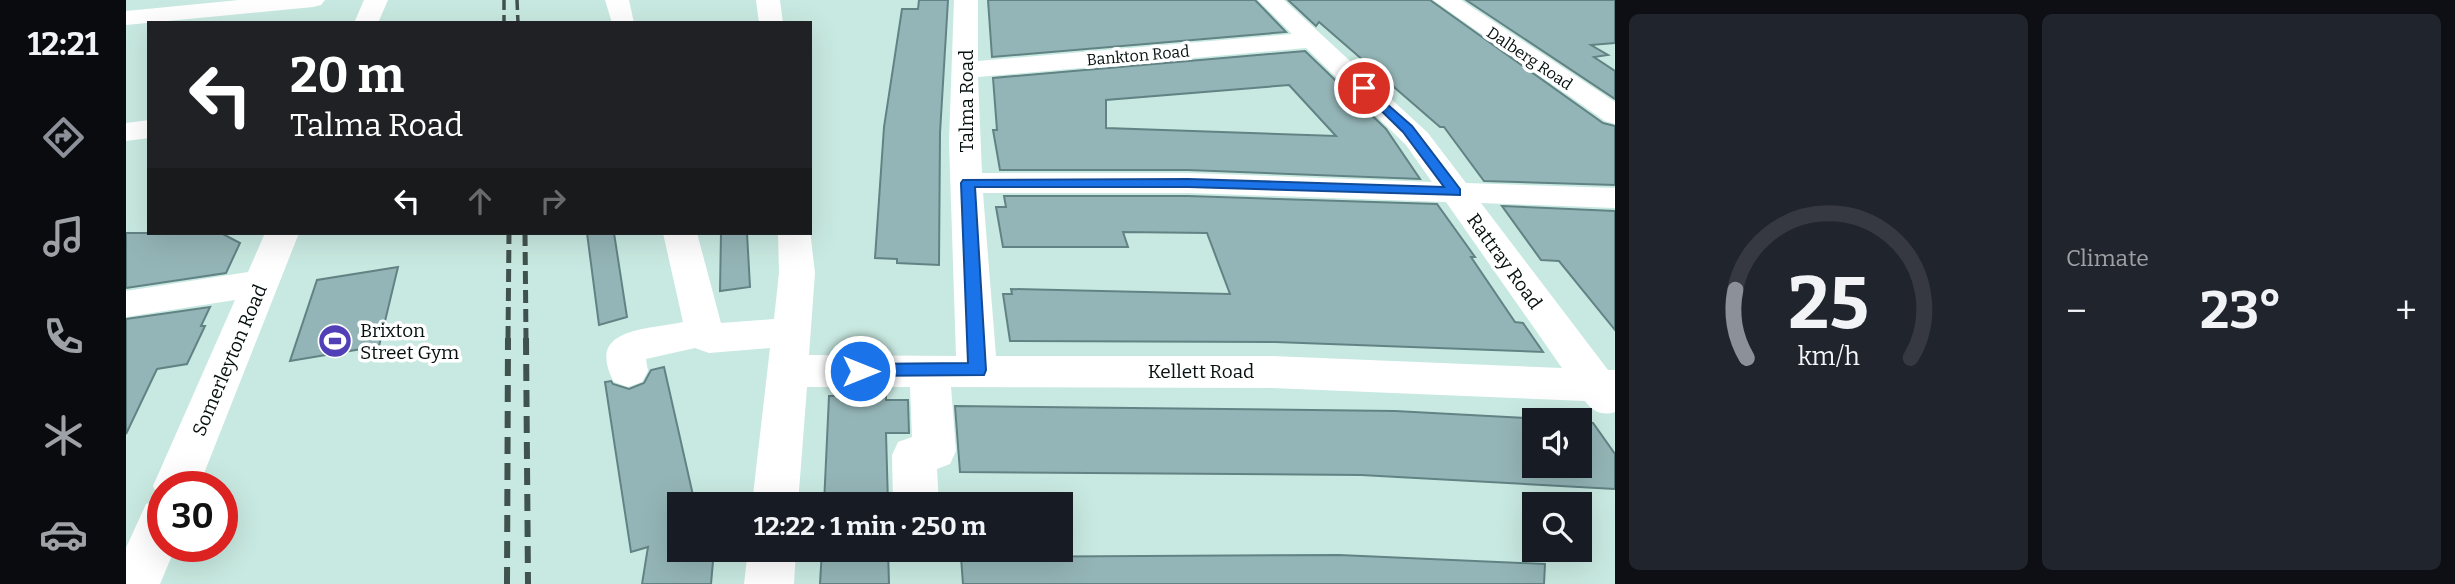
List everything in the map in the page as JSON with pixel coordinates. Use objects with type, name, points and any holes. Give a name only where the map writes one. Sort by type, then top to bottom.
[{"type":"street","points":[[126,16],[138,0]]},
{"type":"street","points":[[126,16],[262,2],[313,0]]},
{"type":"street","points":[[367,21],[376,0]]},
{"type":"street","points":[[768,0],[771,21]]},
{"type":"street","name":"Talma Road","points":[[966,0],[964,141],[977,370]]},
{"type":"street","name":"Rattray Road","points":[[1270,0],[1408,129],[1609,394]]},
{"type":"street","name":"Dalberg Road","points":[[1445,0],[1615,115]]},
{"type":"street","name":"Bankton Road","points":[[964,70],[1312,40]]},
{"type":"street","points":[[126,132],[147,129]]},
{"type":"street","points":[[967,183],[1188,183],[1615,198]]},
{"type":"street","name":"Somerleyton Road","points":[[182,471],[281,235]]},
{"type":"street","points":[[628,371],[625,351],[704,332],[680,235]]},
{"type":"street","points":[[776,492],[797,273],[795,235]]},
{"type":"street","points":[[126,304],[262,283]]},
{"type":"street","name":"Kellett Road","points":[[704,332],[709,338],[789,352],[930,370],[1272,372],[1609,394]]},
{"type":"street","points":[[916,492],[914,455],[934,451],[930,370]]},
{"type":"street","points":[[135,584],[147,556]]},
{"type":"street","points":[[769,584],[771,562]]},
{"type":"building","points":[[919,0],[948,0],[940,133],[939,265],[897,263],[897,259],[875,258],[884,127],[902,9],[918,9]]},
{"type":"building","points":[[988,0],[1255,0],[1286,32],[992,57]]},
{"type":"building","points":[[1288,0],[1430,0],[1603,123],[1615,126],[1615,185],[1484,181],[1444,127],[1440,127],[1319,22],[1316,26]]},
{"type":"building","points":[[1466,0],[1615,0],[1615,43],[1591,45],[1608,55],[1594,57],[1615,71],[1615,99]]},
{"type":"building","points":[[1305,51],[1386,129],[1420,179],[1188,170],[1000,170],[993,130],[997,130],[993,78]],"holes":[[[1289,85],[1336,136],[1106,128],[1106,100]]]},
{"type":"building","points":[[1004,196],[1188,196],[1437,204],[1475,257],[1471,257],[1515,322],[1523,323],[1543,352],[1275,342],[1010,341],[1003,294],[1012,294],[1011,289],[1230,294],[1207,233],[1123,232],[1128,247],[1003,247],[996,207],[1006,207]]},
{"type":"building","points":[[1502,206],[1615,211],[1615,330],[1559,261],[1541,260]]},
{"type":"building","points":[[126,233],[225,235],[240,243],[226,273],[126,288]]},
{"type":"building","points":[[587,235],[614,235],[627,317],[599,325]]},
{"type":"building","points":[[721,235],[747,235],[750,287],[720,291]]},
{"type":"building","points":[[398,267],[379,346],[290,361],[317,280]]},
{"type":"building","points":[[210,307],[201,326],[205,326],[187,364],[157,369],[126,434],[126,319]]},
{"type":"building","points":[[664,367],[692,492],[667,492],[667,562],[713,562],[711,584],[642,584],[648,547],[631,552],[605,382],[611,381],[629,389],[644,383],[651,370]]},
{"type":"building","points":[[886,395],[886,400],[908,400],[909,433],[886,433],[888,492],[825,492],[829,396]]},
{"type":"building","points":[[955,406],[1395,411],[1522,418],[1522,478],[1592,478],[1592,423],[1615,454],[1615,489],[1361,475],[960,472]]},
{"type":"building","points":[[1339,555],[1545,564],[1544,584],[963,584],[961,562],[1073,562],[1073,556]]},
{"type":"building","points":[[821,562],[888,562],[889,584],[820,584]]},
{"type":"railway","points":[[504,0],[504,21]]},
{"type":"railway","points":[[517,0],[518,21]]},
{"type":"railway","points":[[508,339],[509,235]]},
{"type":"railway","points":[[525,235],[526,339]]},
{"type":"railway","points":[[507,584],[508,338]]},
{"type":"railway","points":[[526,338],[528,584]]},
{"type":"place","name":"Brixton Street Gym","points":[[335,341]]},
{"type":"route","points":[[860,371],[977,370],[967,183],[1188,183],[1455,192],[1417,139],[1364,88]]}]
